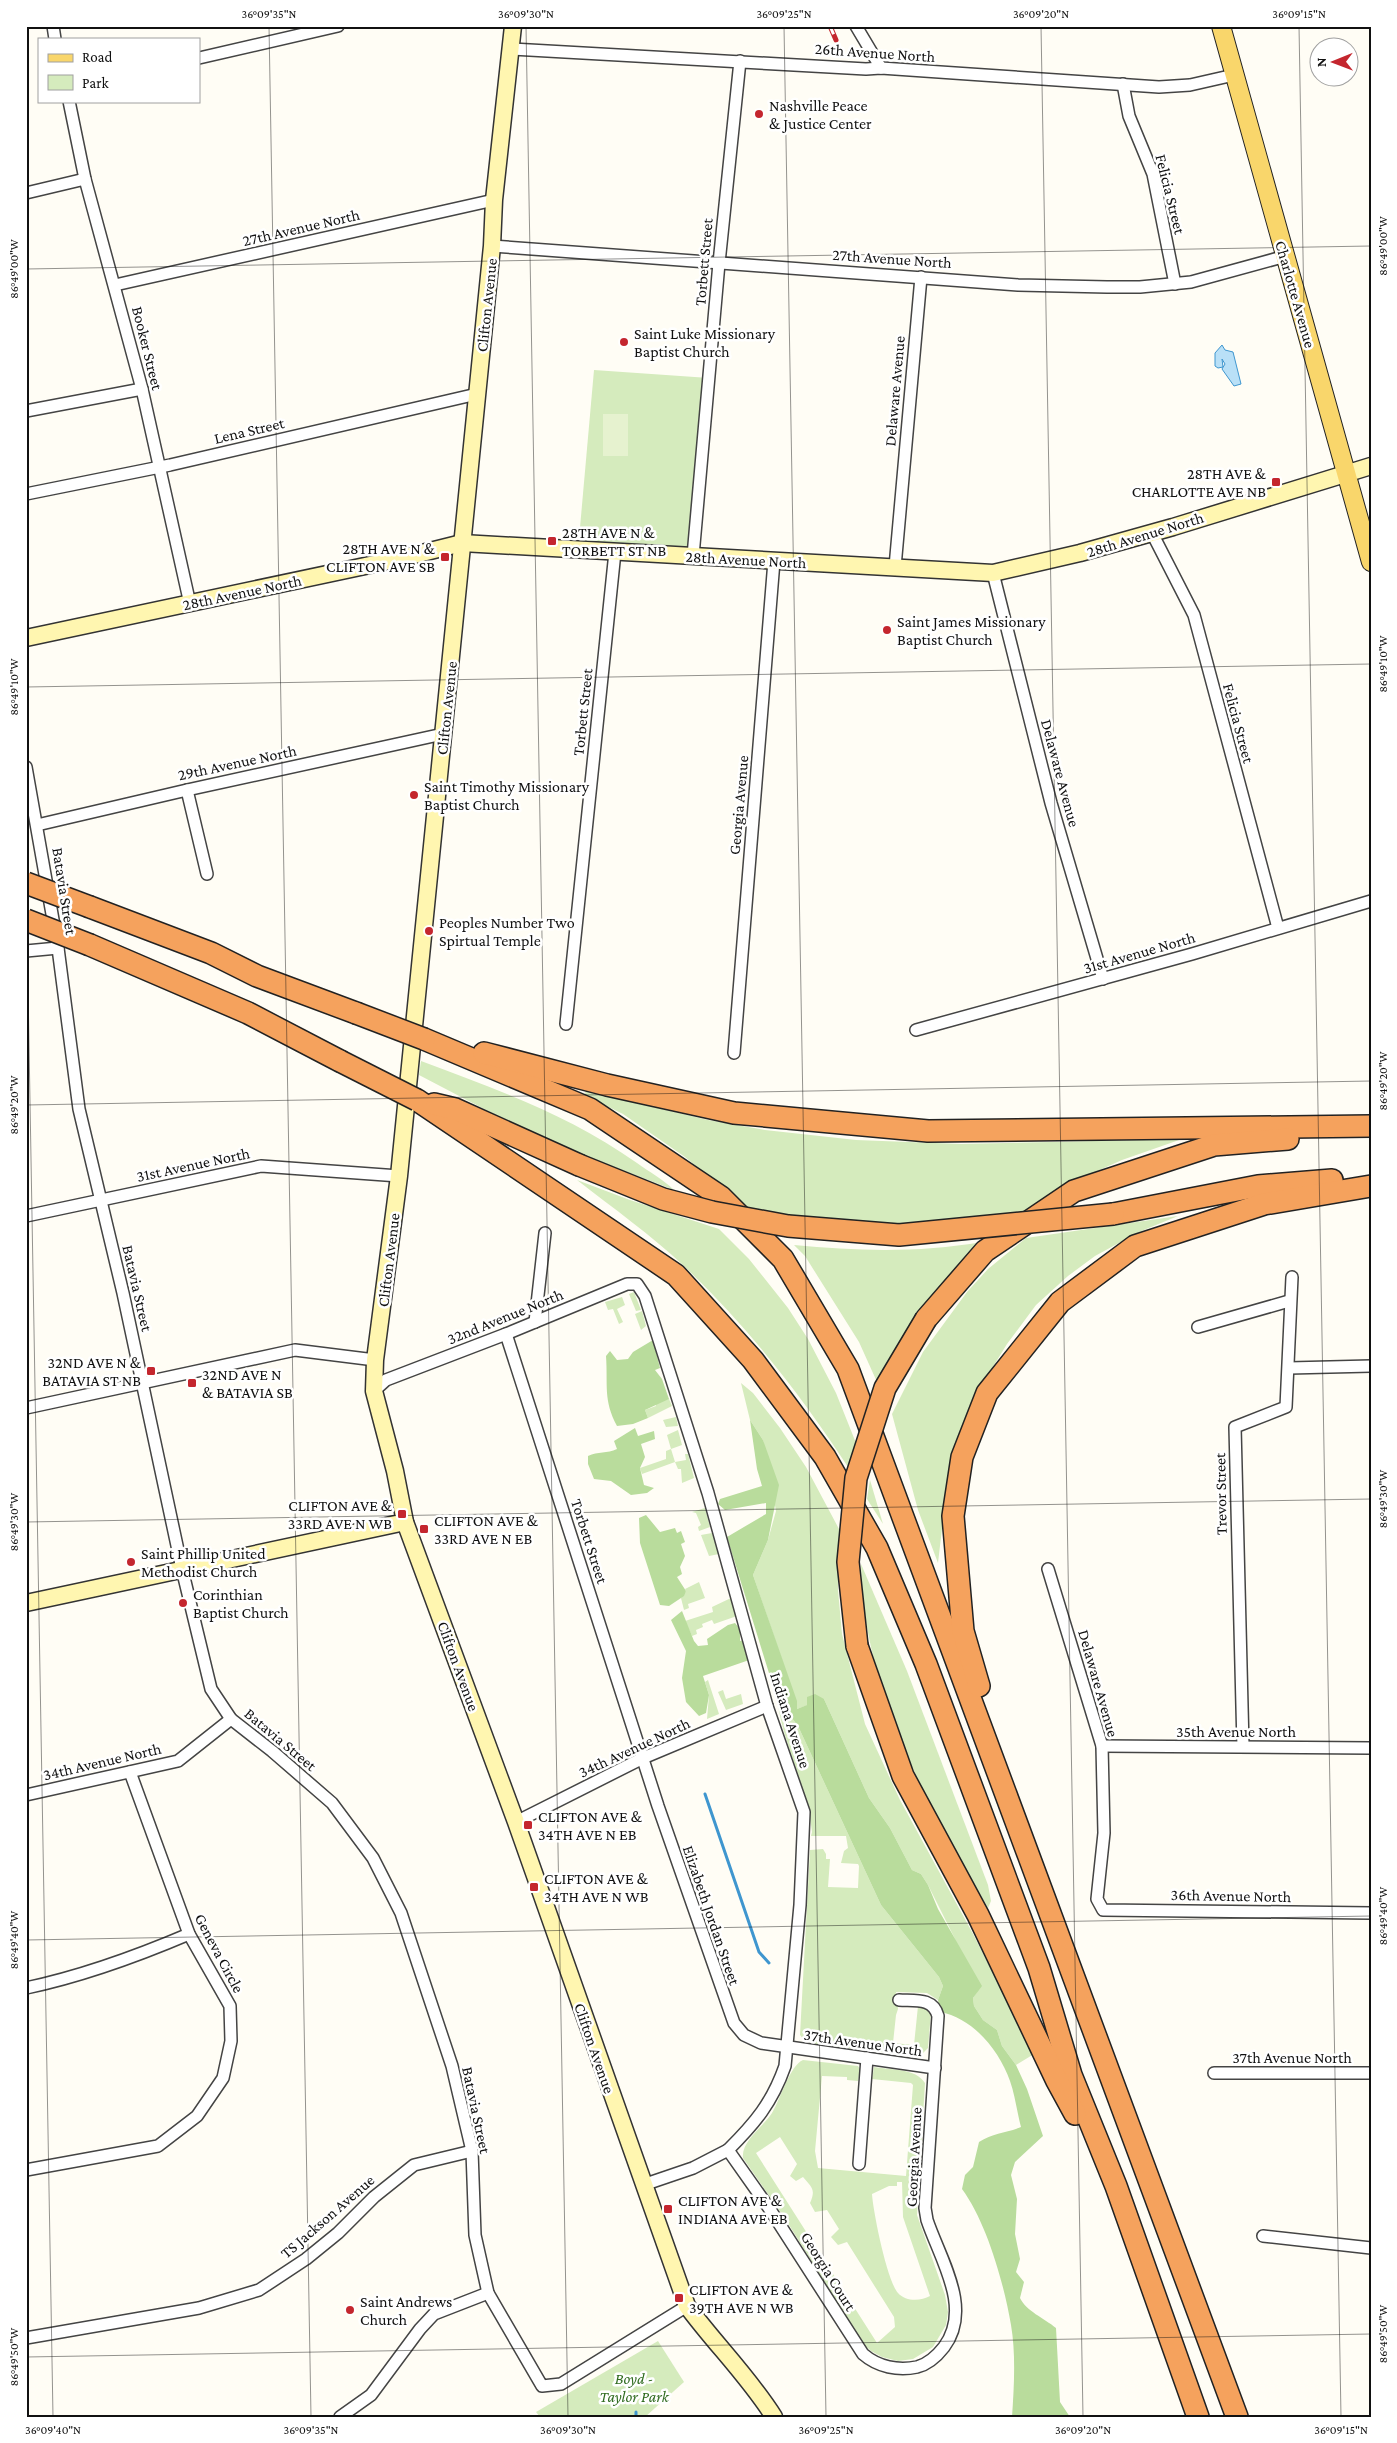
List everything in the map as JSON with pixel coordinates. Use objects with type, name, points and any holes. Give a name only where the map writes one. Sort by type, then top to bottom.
[{"type":"highway","points":[[26,883],[211,953],[257,976],[424,1039],[590,1109],[721,1197],[783,1259],[848,1369],[1237,2417]]},
{"type":"highway","points":[[26,920],[248,1013],[418,1100],[676,1275],[754,1360],[825,1457],[877,1548],[926,1664],[1039,1968],[1071,2075],[1116,2186],[1198,2417]]},
{"type":"highway","points":[[424,1039],[607,1085],[734,1113],[928,1131],[1371,1126]]},
{"type":"highway","points":[[418,1100],[455,1109],[579,1165],[663,1199],[712,1212],[788,1226],[899,1234],[1113,1214],[1258,1186],[1371,1177]]},
{"type":"highway","points":[[1116,2186],[1056,2081],[978,1915],[904,1776],[857,1646],[848,1562],[856,1478],[885,1388],[926,1319],[985,1251],[1074,1191],[1214,1145],[1371,1133]]},
{"type":"highway","points":[[1027,1849],[963,1631],[953,1516],[962,1457],[987,1392],[1060,1302],[1135,1246],[1264,1204],[1371,1186]]},
{"type":"main road","name":"Charlotte Avenue","points":[[1221,26],[1371,562]]},
{"type":"street","points":[[200,58],[338,26]]},
{"type":"street","name":"Clifton Avenue","points":[[513,26],[512,49],[494,200],[492,246],[399,1176],[375,1360],[374,1391],[405,1522],[516,1822],[687,2306],[706,2332],[758,2391],[774,2417]]},
{"type":"street","points":[[856,26],[881,68]]},
{"type":"street","name":"26th Avenue North","points":[[512,49],[866,69],[881,68],[1122,84],[1182,86],[1234,75]]},
{"type":"street","name":"Torbett Street","points":[[693,556],[719,263],[740,61]]},
{"type":"street","name":"Felicia Street","points":[[1122,84],[1129,116],[1153,174],[1175,284]]},
{"type":"street","name":"Booker Street","points":[[69,102],[85,179],[142,389],[190,604]]},
{"type":"street","points":[[26,193],[85,179]]},
{"type":"street","name":"27th Avenue North","points":[[115,285],[494,200]]},
{"type":"street","name":"27th Avenue North","points":[[492,246],[1018,285],[1107,288],[1175,284],[1214,277],[1286,256]]},
{"type":"street","name":"Delaware Avenue","points":[[895,567],[921,278]]},
{"type":"street","points":[[26,411],[142,389]]},
{"type":"street","name":"Lena Street","points":[[26,494],[159,467],[477,394]]},
{"type":"street","name":"28th Avenue North","points":[[26,638],[190,604],[462,542],[993,573],[1080,553],[1152,533],[1346,472],[1371,466]]},
{"type":"street","name":"Felicia Street","points":[[1152,533],[1194,615],[1278,928]]},
{"type":"street","name":"Torbett Street","points":[[566,1024],[615,552]]},
{"type":"street","name":"Georgia Avenue","points":[[734,1052],[774,561]]},
{"type":"street","name":"Delaware Avenue","points":[[993,573],[1051,803],[1103,979]]},
{"type":"street","name":"29th Avenue North","points":[[38,825],[443,734]]},
{"type":"street","name":"Batavia Street","points":[[26,767],[38,825],[58,948],[79,1109],[143,1384],[182,1569],[211,1689],[231,1719],[272,1751],[332,1803],[374,1858],[401,1913],[452,2066],[472,2151],[475,2235],[488,2293],[542,2386],[561,2384],[687,2306]]},
{"type":"street","points":[[187,790],[207,874]]},
{"type":"street","name":"31st Avenue North","points":[[916,1030],[1103,979],[1371,901]]},
{"type":"street","points":[[26,951],[58,948]]},
{"type":"street","name":"31st Avenue North","points":[[26,1216],[262,1166],[399,1176]]},
{"type":"street","points":[[535,1322],[545,1233]]},
{"type":"street","name":"Trevor Street","points":[[1243,1746],[1235,1427],[1286,1407],[1289,1368],[1289,1301],[1292,1277]]},
{"type":"street","name":"32nd Avenue North","points":[[374,1391],[386,1380],[506,1334],[627,1284],[637,1284],[645,1296]]},
{"type":"street","name":"Indiana Avenue","points":[[645,1296],[708,1493],[767,1706],[797,1788],[804,1820],[800,1905],[785,2066],[769,2103],[758,2120],[728,2150]]},
{"type":"street","points":[[1198,1327],[1289,1301]]},
{"type":"street","name":"Torbett Street","points":[[506,1334],[644,1758]]},
{"type":"street","points":[[26,1408],[295,1350],[375,1360]]},
{"type":"street","points":[[1289,1368],[1371,1366]]},
{"type":"street","points":[[26,1603],[405,1522]]},
{"type":"street","name":"Delaware Avenue","points":[[1048,1568],[1102,1746],[1104,1833],[1098,1899]]},
{"type":"street","name":"34th Avenue North","points":[[516,1822],[644,1758],[767,1706]]},
{"type":"street","name":"34th Avenue North","points":[[26,1795],[178,1761],[231,1719]]},
{"type":"street","name":"35th Avenue North","points":[[1102,1746],[1371,1748]]},
{"type":"street","name":"Elizabeth Jordan Street","points":[[644,1758],[732,2020],[740,2032],[752,2040],[787,2048]]},
{"type":"street","name":"Geneva Circle","points":[[26,2170],[158,2146],[197,2116],[223,2078],[231,2041],[230,2006],[189,1934],[130,1772]]},
{"type":"street","name":"36th Avenue North","points":[[1098,1899],[1103,1910],[1371,1914]]},
{"type":"street","points":[[26,1988],[72,1978],[131,1959],[189,1934]]},
{"type":"street","name":"Georgia Avenue","points":[[899,2000],[928,2002],[936,2010],[938,2024],[926,2214],[955,2298],[957,2314],[954,2330],[949,2340],[928,2362]]},
{"type":"street","name":"37th Avenue North","points":[[787,2048],[935,2068]]},
{"type":"street","points":[[859,2164],[867,2058]]},
{"type":"street","name":"37th Avenue North","points":[[1214,2073],[1371,2073]]},
{"type":"street","points":[[643,2185],[693,2168],[728,2150]]},
{"type":"street","name":"Georgia Court","points":[[728,2150],[771,2211],[863,2354],[878,2364],[892,2368],[910,2368],[928,2362]]},
{"type":"street","name":"TS Jackson Avenue","points":[[26,2338],[200,2308],[259,2290],[306,2259],[338,2233],[374,2197],[414,2165],[472,2151]]},
{"type":"street","points":[[1263,2236],[1371,2248]]},
{"type":"street","points":[[340,2417],[371,2394],[420,2329],[434,2314],[488,2293]]},
{"type":"green space","points":[[594,370],[709,378],[693,556],[578,550]]},
{"type":"green space","points":[[603,414],[628,414],[628,456],[603,456]]},
{"type":"green space","points":[[421,1061],[505,1093],[559,1117],[611,1146],[661,1179],[674,1190],[571,1150],[484,1109],[419,1075]]},
{"type":"green space","points":[[586,1091],[708,1120],[765,1130],[856,1140],[961,1144],[1182,1139],[1122,1160],[1095,1172],[1023,1213],[902,1224],[859,1224],[750,1211],[685,1157],[623,1114],[584,1095]]},
{"type":"green space","points":[[577,1180],[630,1200],[719,1229],[749,1259],[788,1308],[808,1339],[836,1393],[856,1443],[850,1470],[813,1415],[773,1363],[708,1289],[632,1222]]},
{"type":"green space","points":[[1178,1216],[1139,1232],[1095,1256],[1068,1276],[1036,1305],[1007,1344],[983,1383],[947,1486],[938,1563],[918,1510],[892,1414],[923,1352],[967,1292],[988,1269],[1026,1238]]},
{"type":"green space","points":[[982,1242],[951,1274],[924,1307],[899,1343],[877,1382],[859,1342],[805,1256],[794,1245],[888,1250],[935,1248]]},
{"type":"green space","points":[[634,1292],[641,1310],[636,1311],[629,1294]]},
{"type":"green space","points":[[622,1297],[625,1305],[617,1309],[623,1322],[619,1324],[613,1309],[608,1310],[605,1302]]},
{"type":"green space","points":[[642,1311],[646,1326],[641,1330],[635,1314]]},
{"type":"green space","points":[[653,1340],[660,1368],[655,1370],[662,1379],[669,1399],[645,1410],[648,1418],[633,1424],[617,1426],[608,1400],[606,1356],[610,1351],[617,1360],[628,1359],[633,1352]]},
{"type":"green space","points":[[741,1383],[753,1393],[780,1428],[806,1467],[839,1529],[838,1590],[842,1634],[865,1724],[900,1800],[972,1932],[1034,2054],[1016,2065],[1002,2046],[997,2030],[983,2020],[974,2006],[973,1998],[977,1992],[954,1937],[928,1885],[921,1874],[912,1870],[890,1828],[869,1798],[824,1699],[797,1709],[796,1701],[753,1575],[768,1540],[776,1511],[763,1440],[750,1420]]},
{"type":"green space","points":[[669,1399],[672,1406],[648,1418],[645,1410],[656,1406],[655,1402]]},
{"type":"green space","points":[[676,1417],[678,1426],[666,1427],[663,1420]]},
{"type":"green space","points":[[750,1420],[763,1440],[779,1485],[768,1540],[753,1575],[797,1701],[797,1709],[807,1705],[807,1697],[815,1694],[824,1699],[869,1798],[890,1828],[912,1870],[921,1874],[928,1885],[938,1909],[982,1986],[973,1998],[974,2006],[983,2020],[997,2030],[1002,2046],[1016,2065],[1027,2089],[1043,2136],[1015,2162],[1011,2175],[1017,2199],[1015,2234],[1020,2259],[1016,2272],[1024,2282],[1020,2298],[1023,2303],[1031,2311],[1056,2328],[1060,2402],[1070,2417],[1012,2417],[1014,2359],[1013,2336],[1008,2309],[987,2236],[962,2189],[965,2175],[973,2167],[979,2142],[1021,2127],[1010,2081],[992,2047],[974,2028],[952,2015],[940,2012],[938,2000],[943,1986],[939,1977],[881,1905],[798,1726],[777,1699],[727,1537],[766,1514],[766,1503],[725,1510],[718,1504],[720,1499],[762,1486],[757,1469]]},
{"type":"green space","points":[[635,1428],[638,1436],[654,1431],[655,1439],[641,1444],[645,1457],[640,1468],[644,1485],[654,1488],[647,1493],[631,1495],[611,1481],[594,1479],[588,1464],[588,1456],[617,1449],[614,1441]]},
{"type":"green space","points":[[678,1430],[682,1445],[671,1449],[667,1435]]},
{"type":"green space","points":[[671,1449],[675,1462],[642,1474],[640,1468],[666,1459],[666,1451]]},
{"type":"green space","points":[[685,1454],[688,1454],[694,1478],[682,1483],[681,1469],[678,1469],[675,1462],[686,1460]]},
{"type":"green space","points":[[870,1480],[883,1524],[867,1499]]},
{"type":"green space","points":[[705,1508],[710,1527],[699,1531],[698,1527],[701,1525],[696,1513],[692,1512]]},
{"type":"green space","points":[[646,1515],[660,1532],[675,1528],[677,1533],[681,1531],[685,1542],[681,1544],[685,1556],[680,1567],[682,1574],[677,1577],[686,1591],[684,1596],[669,1606],[660,1605],[640,1543],[639,1518]]},
{"type":"green space","points":[[712,1533],[719,1554],[709,1556],[701,1535]]},
{"type":"green space","points":[[861,1564],[907,1671],[988,1885],[991,1901],[988,1908],[942,1828],[902,1744],[873,1656],[864,1610]]},
{"type":"green space","points":[[699,1582],[705,1598],[688,1604],[689,1608],[684,1610],[681,1598],[686,1591],[685,1589]]},
{"type":"green space","points":[[731,1598],[737,1616],[714,1624],[712,1620],[702,1624],[703,1627],[696,1630],[697,1634],[692,1636],[685,1621],[713,1612],[712,1607]]},
{"type":"green space","points":[[682,1611],[694,1641],[698,1646],[708,1645],[707,1639],[728,1625],[735,1623],[740,1629],[740,1641],[749,1639],[755,1658],[703,1676],[709,1695],[706,1713],[699,1716],[686,1702],[682,1678],[686,1651],[671,1620]]},
{"type":"green space","points":[[708,1680],[719,1714],[707,1719],[709,1695],[705,1682]]},
{"type":"green space","points":[[723,1690],[726,1699],[741,1694],[743,1704],[726,1710],[718,1692]]},
{"type":"green space","points":[[777,1699],[798,1726],[881,1905],[939,1977],[943,1986],[938,2000],[927,1993],[896,1992],[898,2009],[893,2043],[914,2045],[918,2006],[923,2005],[931,2012],[928,2048],[920,2056],[814,2044],[804,2040],[800,2035],[810,1850],[823,1849],[826,1859],[830,1859],[828,1887],[858,1888],[859,1866],[858,1864],[841,1863],[844,1851],[848,1848],[846,1836],[811,1836],[812,1832],[805,1798],[784,1733]]},
{"type":"green space","points":[[803,2060],[858,2066],[860,2069],[858,2081],[847,2080],[847,2077],[822,2076],[815,2151],[818,2168],[906,2176],[913,2085],[911,2083],[872,2079],[874,2067],[909,2072],[921,2078],[925,2083],[917,2215],[945,2295],[948,2312],[946,2325],[933,2347],[913,2359],[898,2361],[882,2357],[862,2343],[786,2220],[743,2158],[745,2146],[772,2113],[798,2063]],"holes":[[[780,2137],[797,2164],[790,2176],[796,2181],[803,2177],[811,2186],[813,2195],[810,2203],[815,2212],[827,2210],[839,2229],[831,2237],[838,2245],[847,2242],[894,2317],[895,2327],[877,2343],[756,2153]],[[897,2182],[902,2182],[903,2217],[930,2296],[922,2299],[909,2299],[898,2293],[889,2275],[878,2230],[872,2194],[889,2186],[897,2186]]]},
{"type":"green space","name":"Boyd - Taylor Park","points":[[658,2341],[684,2382],[645,2417],[540,2417],[536,2412]]},
{"type":"water","points":[[1222,345],[1225,350],[1233,352],[1241,384],[1234,386],[1222,369],[1225,364],[1222,359],[1223,367],[1218,368],[1215,366],[1215,353]]},
{"type":"waterway","points":[[705,1794],[759,1952],[769,1963]]},
{"type":"waterway","points":[[636,2412],[636,2417]]},
{"type":"railway","points":[[830,26],[836,40]]},
{"type":"place","name":"Nashville Peace & Justice Center","points":[[759,114]]},
{"type":"place","name":"Saint Luke Missionary Baptist Church","points":[[624,342]]},
{"type":"place","name":"28TH AVE & CHARLOTTE AVE NB","points":[[1276,482]]},
{"type":"place","name":"28TH AVE N & TORBETT ST NB","points":[[552,541]]},
{"type":"place","name":"28TH AVE N & CLIFTON AVE SB","points":[[445,557]]},
{"type":"place","name":"Saint James Missionary Baptist Church","points":[[887,630]]},
{"type":"place","name":"Saint Timothy Missionary Baptist Church","points":[[414,795]]},
{"type":"place","name":"Peoples Number Two Spirtual Temple","points":[[429,931]]},
{"type":"place","name":"32ND AVE N & BATAVIA ST NB","points":[[151,1371]]},
{"type":"place","name":"32ND AVE N & BATAVIA SB","points":[[192,1383]]},
{"type":"place","name":"CLIFTON AVE & 33RD AVE N WB","points":[[402,1514]]},
{"type":"place","name":"CLIFTON AVE & 33RD AVE N EB","points":[[424,1529]]},
{"type":"place","name":"Saint Phillip United Methodist Church","points":[[131,1562]]},
{"type":"place","name":"Corinthian Baptist Church","points":[[183,1603]]},
{"type":"place","name":"CLIFTON AVE & 34TH AVE N EB","points":[[528,1825]]},
{"type":"place","name":"CLIFTON AVE & 34TH AVE N WB","points":[[534,1887]]},
{"type":"place","name":"CLIFTON AVE & INDIANA AVE EB","points":[[668,2209]]},
{"type":"place","name":"CLIFTON AVE & 39TH AVE N WB","points":[[679,2298]]},
{"type":"place","name":"Saint Andrews Church","points":[[350,2310]]}]
